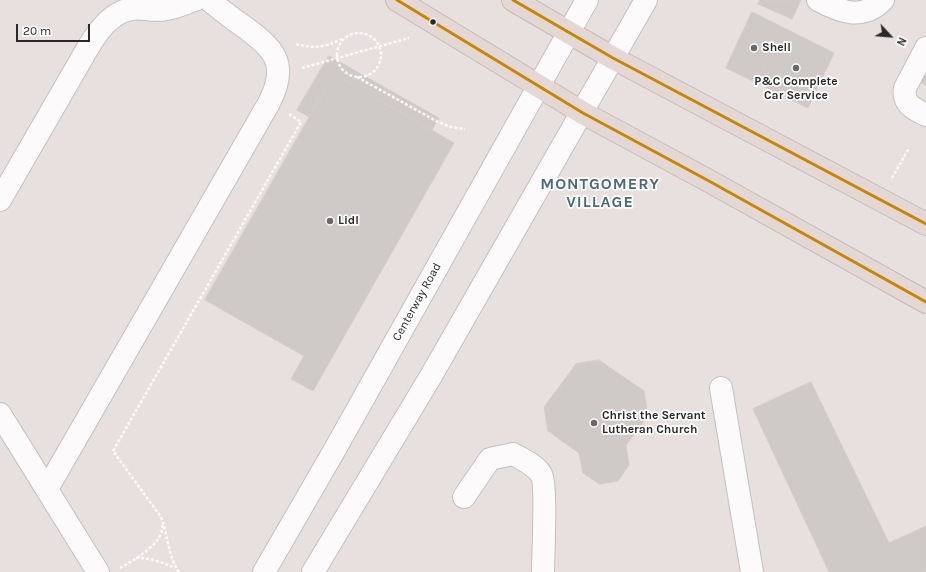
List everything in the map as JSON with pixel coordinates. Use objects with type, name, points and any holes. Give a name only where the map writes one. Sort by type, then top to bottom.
[{"type":"main road","points":[[397,0],[582,113],[709,181],[926,302]]},
{"type":"main road","points":[[513,0],[613,58],[926,224]]},
{"type":"street","points":[[0,200],[89,46],[102,28],[125,10],[165,10],[195,0]]},
{"type":"street","points":[[47,489],[269,103],[276,88],[278,77],[277,66],[269,47],[257,36],[209,0]]},
{"type":"street","name":"Centerway Road","points":[[264,572],[338,444],[587,0]]},
{"type":"street","points":[[313,572],[431,376],[646,0]]},
{"type":"street","points":[[818,0],[834,8],[851,13],[866,11],[883,0]]},
{"type":"street","points":[[926,48],[905,88],[904,95],[906,102],[910,106],[926,115]]},
{"type":"street","points":[[721,388],[752,572]]},
{"type":"street","points":[[0,414],[47,489],[109,570]]},
{"type":"street","points":[[464,497],[490,459],[513,454],[532,466],[541,474],[544,488],[543,572]]},
{"type":"path","points":[[293,43],[314,47],[328,46],[359,32],[373,37],[379,46],[381,57],[379,64],[375,70],[363,77],[356,77]]},
{"type":"path","points":[[345,38],[340,43],[337,51],[339,65],[343,71],[438,122],[465,130]]},
{"type":"path","points":[[296,70],[409,38]]},
{"type":"path","points":[[179,572],[173,563],[166,528],[161,517],[113,451],[301,122],[290,116],[286,110]]},
{"type":"path","points":[[892,178],[909,148]]},
{"type":"path","points":[[109,570],[136,558],[151,548],[160,537],[163,527],[161,517]]},
{"type":"path","points":[[136,558],[151,560],[177,569]]},
{"type":"building","name":"Shell","points":[[760,0],[801,0],[792,19],[758,4]]},
{"type":"building","name":"Shell","points":[[752,12],[784,28],[757,83],[726,68]]},
{"type":"building","name":"P&C Complete Car Service","points":[[784,28],[834,53],[808,108],[757,83]]},
{"type":"building","points":[[329,56],[439,118],[432,130],[334,74],[309,117],[297,110]]},
{"type":"building","points":[[926,67],[926,85],[919,81]]},
{"type":"building","name":"Lidl","points":[[334,74],[454,143],[313,391],[291,379],[304,356],[205,300]]},
{"type":"building","name":"Christ the Servant Lutheran Church","points":[[599,360],[644,391],[648,416],[626,445],[629,465],[618,481],[599,484],[583,473],[579,453],[548,431],[544,407],[576,364]]},
{"type":"building","points":[[811,382],[889,543],[926,526],[926,572],[829,572],[753,409]]},
{"type":"transit line","points":[[397,0],[583,113],[709,181],[926,302]]},
{"type":"transit line","points":[[513,0],[613,58],[926,224]]},
{"type":"place","name":"Shell","points":[[754,48]]},
{"type":"place","name":"P&C Complete Car Service","points":[[796,68]]},
{"type":"place","name":"Lidl","points":[[330,221]]},
{"type":"place","name":"Christ the Servant Lutheran Church","points":[[594,423]]},
{"type":"district","name":"MONTGOMERY VILLAGE","points":[[600,193]]}]
